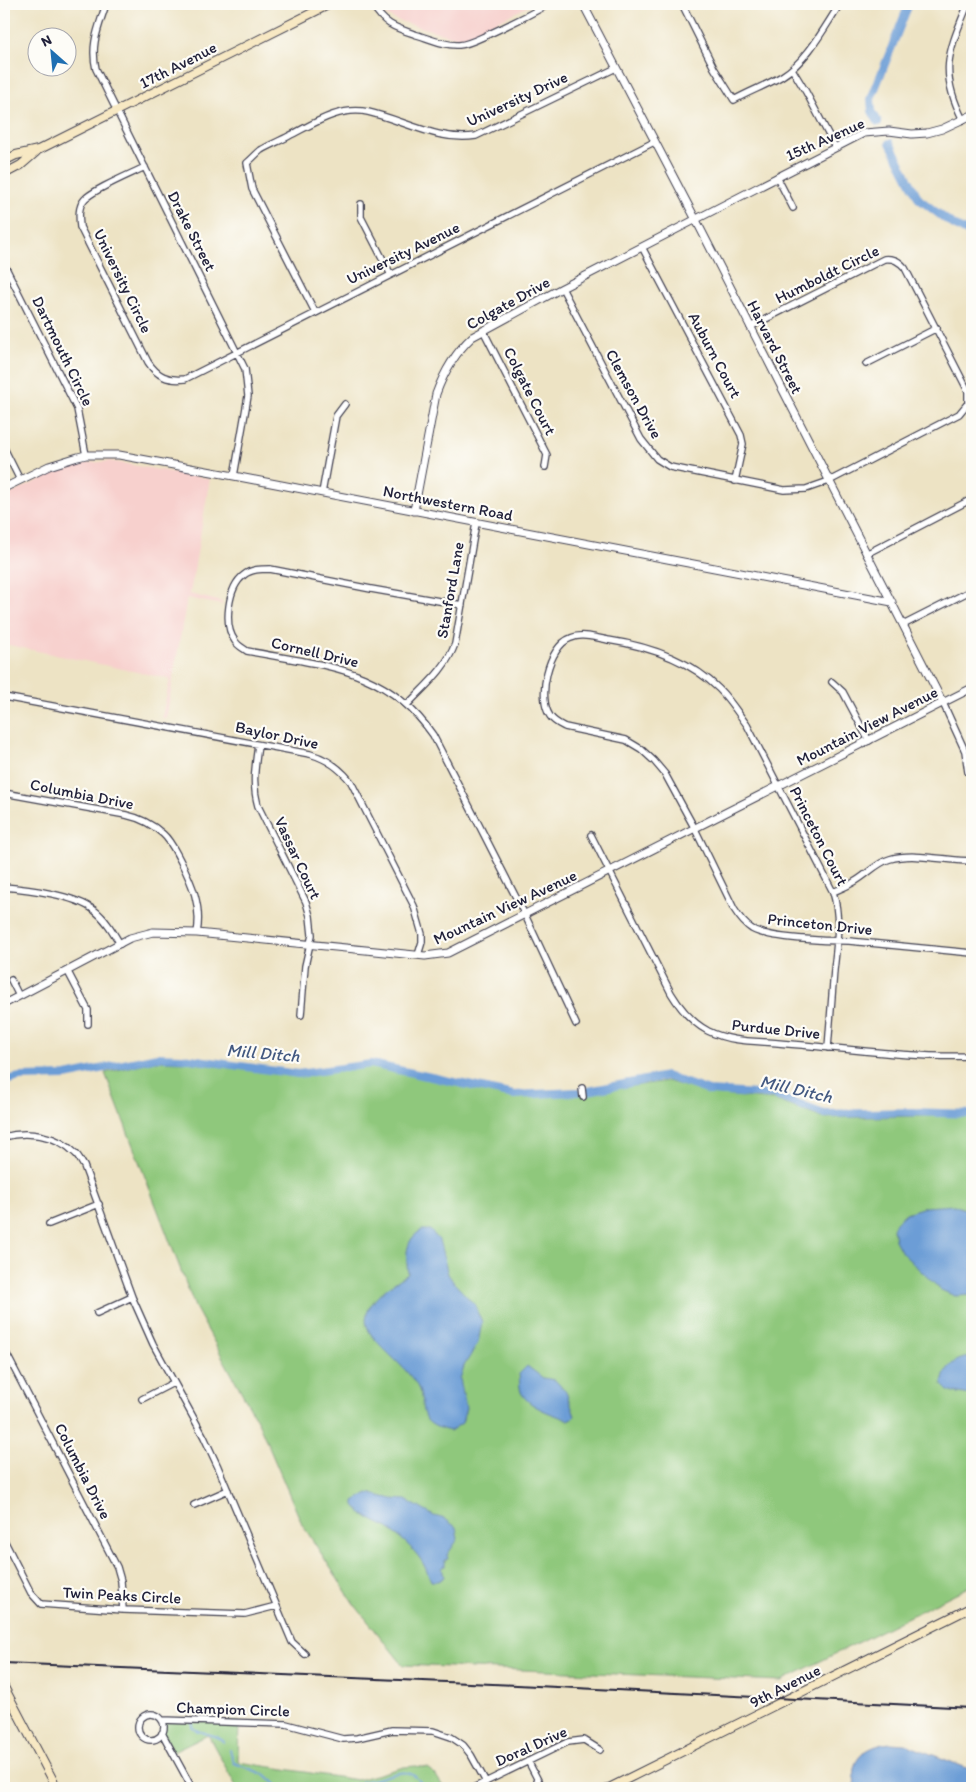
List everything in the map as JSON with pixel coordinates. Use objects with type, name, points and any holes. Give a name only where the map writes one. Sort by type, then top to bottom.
[{"type":"main road","name":"17th Avenue","points":[[4,161],[16,155],[38,150],[330,4]]},
{"type":"main road","name":"17th Avenue","points":[[4,174],[22,165],[38,150]]},
{"type":"main road","name":"9th Avenue","points":[[609,1788],[972,1607]]},
{"type":"main road","points":[[4,1687],[57,1788]]},
{"type":"street","name":"Drake Street","points":[[106,4],[94,44],[93,56],[96,69],[245,369],[248,396],[234,476]]},
{"type":"street","points":[[372,4],[386,23],[394,28],[444,44],[457,45],[467,44],[492,33],[550,4]]},
{"type":"street","name":"Harvard Street","points":[[583,4],[696,220],[943,703]]},
{"type":"street","points":[[682,4],[714,68],[734,100],[792,69],[820,35],[840,4]]},
{"type":"street","points":[[963,120],[951,93],[948,62],[951,46],[968,4]]},
{"type":"street","name":"University Drive","points":[[315,312],[252,189],[247,164],[262,150],[326,117],[355,111],[367,112],[453,138],[476,136],[616,68]]},
{"type":"street","points":[[792,69],[835,147]]},
{"type":"street","name":"15th Avenue","points":[[696,220],[864,133],[889,131],[912,134],[927,133],[942,129],[972,115]]},
{"type":"street","name":"University Avenue","points":[[162,377],[174,380],[184,379],[654,142]]},
{"type":"street","name":"University Circle","points":[[145,167],[90,195],[81,205],[79,216],[80,227],[148,362],[154,371],[162,377]]},
{"type":"street","name":"15th Avenue","points":[[776,177],[793,208]]},
{"type":"street","points":[[361,204],[361,217],[391,275]]},
{"type":"street","name":"Colgate Drive","points":[[414,511],[436,394],[443,376],[463,346],[484,330],[696,220]]},
{"type":"street","name":"Auburn Court","points":[[642,247],[741,435],[743,444],[734,481]]},
{"type":"street","name":"Humboldt Circle","points":[[750,327],[884,259],[892,259],[900,262],[905,268],[937,328],[968,391],[968,403],[964,410],[829,481]]},
{"type":"street","name":"Dartmouth Circle","points":[[4,264],[77,409],[86,455]]},
{"type":"street","name":"Clemson Drive","points":[[562,288],[647,448],[657,459],[670,467],[734,481],[790,490],[806,489],[829,481]]},
{"type":"street","points":[[866,364],[937,328]]},
{"type":"street","name":"Colgate Court","points":[[484,330],[547,455],[545,467]]},
{"type":"street","points":[[322,493],[336,416],[345,404]]},
{"type":"street","points":[[4,448],[20,480]]},
{"type":"street","name":"Northwestern Road","points":[[4,488],[48,466],[86,455],[119,456],[234,476],[892,602]]},
{"type":"street","points":[[866,554],[972,499]]},
{"type":"street","name":"Stanford Lane","points":[[408,704],[443,669],[456,644],[476,523]]},
{"type":"street","name":"Cornell Drive","points":[[462,605],[270,569],[259,569],[248,573],[238,582],[231,598],[228,613],[229,627],[234,640],[247,651],[332,667],[365,677],[387,689],[408,704],[422,719],[433,735],[525,915],[576,1024]]},
{"type":"street","points":[[903,625],[972,590]]},
{"type":"street","name":"Princeton Court","points":[[695,829],[665,774],[641,749],[626,740],[565,728],[549,716],[545,698],[547,675],[552,657],[565,640],[580,636],[630,644],[670,657],[695,671],[718,688],[747,725],[833,892],[839,919],[828,1048]]},
{"type":"street","points":[[832,682],[842,692],[868,741]]},
{"type":"street","name":"Mountain View Avenue","points":[[4,1004],[138,935],[153,932],[197,933],[431,956],[448,953],[972,688]]},
{"type":"street","name":"Baylor Drive","points":[[4,697],[318,756],[332,763],[347,778],[414,906],[422,934],[418,955]]},
{"type":"street","points":[[943,703],[965,750],[968,772]]},
{"type":"street","name":"Vassar Court","points":[[258,745],[253,777],[254,792],[258,806],[306,902],[312,935],[305,966],[301,1015]]},
{"type":"street","name":"Columbia Drive","points":[[4,792],[126,815],[144,821],[154,827],[173,847],[194,889],[198,910],[197,933]]},
{"type":"street","name":"Princeton Drive","points":[[695,829],[734,909],[741,920],[760,932],[789,937],[972,952]]},
{"type":"street","name":"Purdue Drive","points":[[591,835],[670,993],[680,1008],[707,1031],[741,1041],[938,1057],[972,1056]]},
{"type":"street","points":[[833,892],[855,882],[877,865],[890,859],[904,857],[952,861],[972,860]]},
{"type":"street","points":[[4,886],[22,888],[83,903],[95,910],[105,920],[120,944]]},
{"type":"street","points":[[68,972],[88,1010],[88,1024]]},
{"type":"street","points":[[11,980],[19,996]]},
{"type":"street","points":[[582,1088],[582,1097]]},
{"type":"street","points":[[4,1137],[26,1133],[40,1135],[60,1143],[75,1153],[84,1166],[132,1297],[153,1344],[204,1437],[262,1568],[292,1642],[304,1654]]},
{"type":"street","points":[[49,1224],[98,1204]]},
{"type":"street","points":[[97,1313],[132,1297]]},
{"type":"street","name":"Columbia Drive","points":[[4,1349],[117,1567],[122,1581],[123,1610]]},
{"type":"street","points":[[142,1399],[173,1383]]},
{"type":"street","points":[[194,1504],[228,1490]]},
{"type":"street","name":"Twin Peaks Circle","points":[[4,1540],[31,1593],[41,1604],[123,1610],[244,1614],[276,1606]]},
{"type":"street","points":[[147,1715],[155,1715],[162,1720],[164,1726],[162,1733],[156,1739],[148,1740],[141,1736],[138,1728],[140,1720],[147,1715]]},
{"type":"street","name":"Champion Circle","points":[[162,1720],[286,1724],[343,1739],[357,1738],[397,1729],[433,1731],[451,1737],[462,1744],[471,1755],[486,1782]]},
{"type":"street","name":"Champion Circle","points":[[162,1733],[192,1788]]},
{"type":"street","name":"Doral Drive","points":[[473,1788],[561,1744],[574,1740],[584,1740],[600,1750]]},
{"type":"street","points":[[528,1761],[542,1788]]},
{"type":"shaded area","points":[[379,4],[533,4],[461,39],[396,20],[386,15]]},
{"type":"shaded area","points":[[110,461],[210,479],[190,594],[222,602],[222,605],[187,598],[166,719],[162,717],[170,679],[4,644],[4,497],[60,470],[87,463]]},
{"type":"green space","points":[[154,1061],[187,1062],[297,1077],[371,1067],[511,1097],[572,1095],[667,1081],[711,1094],[775,1100],[822,1118],[972,1115],[972,1585],[781,1681],[403,1665],[354,1604],[302,1524],[259,1424],[195,1307],[105,1073]]},
{"type":"green space","points":[[163,1722],[239,1722],[238,1762],[357,1780],[404,1767],[416,1766],[427,1768],[435,1774],[444,1788],[401,1788],[398,1782],[385,1788],[237,1788],[208,1735],[173,1752],[162,1733]]},
{"type":"water","points":[[954,1205],[972,1212],[972,1295],[955,1296],[941,1290],[902,1253],[895,1240],[893,1229],[896,1222],[906,1213],[925,1207]]},
{"type":"water","points":[[422,1230],[430,1230],[439,1240],[448,1274],[475,1305],[482,1322],[478,1343],[464,1366],[460,1379],[466,1408],[462,1423],[450,1431],[429,1423],[423,1411],[419,1389],[405,1370],[374,1338],[368,1328],[366,1318],[374,1301],[390,1286],[408,1274],[407,1255],[409,1244],[416,1234]]},
{"type":"water","points":[[972,1357],[972,1397],[948,1391],[942,1385],[948,1369],[960,1359]]},
{"type":"water","points":[[527,1366],[543,1378],[555,1380],[566,1392],[575,1416],[569,1420],[563,1418],[537,1407],[526,1399],[520,1390],[519,1374]]},
{"type":"water","points":[[368,1493],[392,1499],[406,1500],[434,1516],[445,1519],[456,1527],[458,1539],[447,1555],[448,1559],[445,1560],[445,1566],[442,1568],[444,1577],[438,1581],[431,1581],[418,1556],[400,1537],[368,1518],[357,1509],[354,1501]]},
{"type":"water","points":[[891,1743],[905,1744],[972,1770],[972,1788],[857,1788],[854,1770],[860,1756],[873,1747]]},
{"type":"waterway","points":[[878,122],[872,111],[871,99],[909,4]]},
{"type":"waterway","points":[[890,143],[919,199],[952,224],[972,235]]},
{"type":"waterway","name":"Mill Ditch","points":[[4,1081],[20,1077],[66,1076],[157,1057],[183,1058],[298,1074],[371,1064],[514,1095],[577,1092]]},
{"type":"waterway","name":"Mill Ditch","points":[[588,1091],[666,1076],[709,1091],[773,1095],[824,1114],[910,1112],[972,1114]]},
{"type":"waterway","points":[[192,1723],[192,1727],[196,1730],[224,1742]]},
{"type":"waterway","points":[[230,1750],[234,1763],[266,1775],[280,1788]]},
{"type":"waterway","points":[[361,1782],[405,1772],[415,1776],[424,1788]]},
{"type":"waterway","points":[[351,1788],[356,1784]]},
{"type":"railway","points":[[4,1663],[517,1685],[972,1708]]}]
